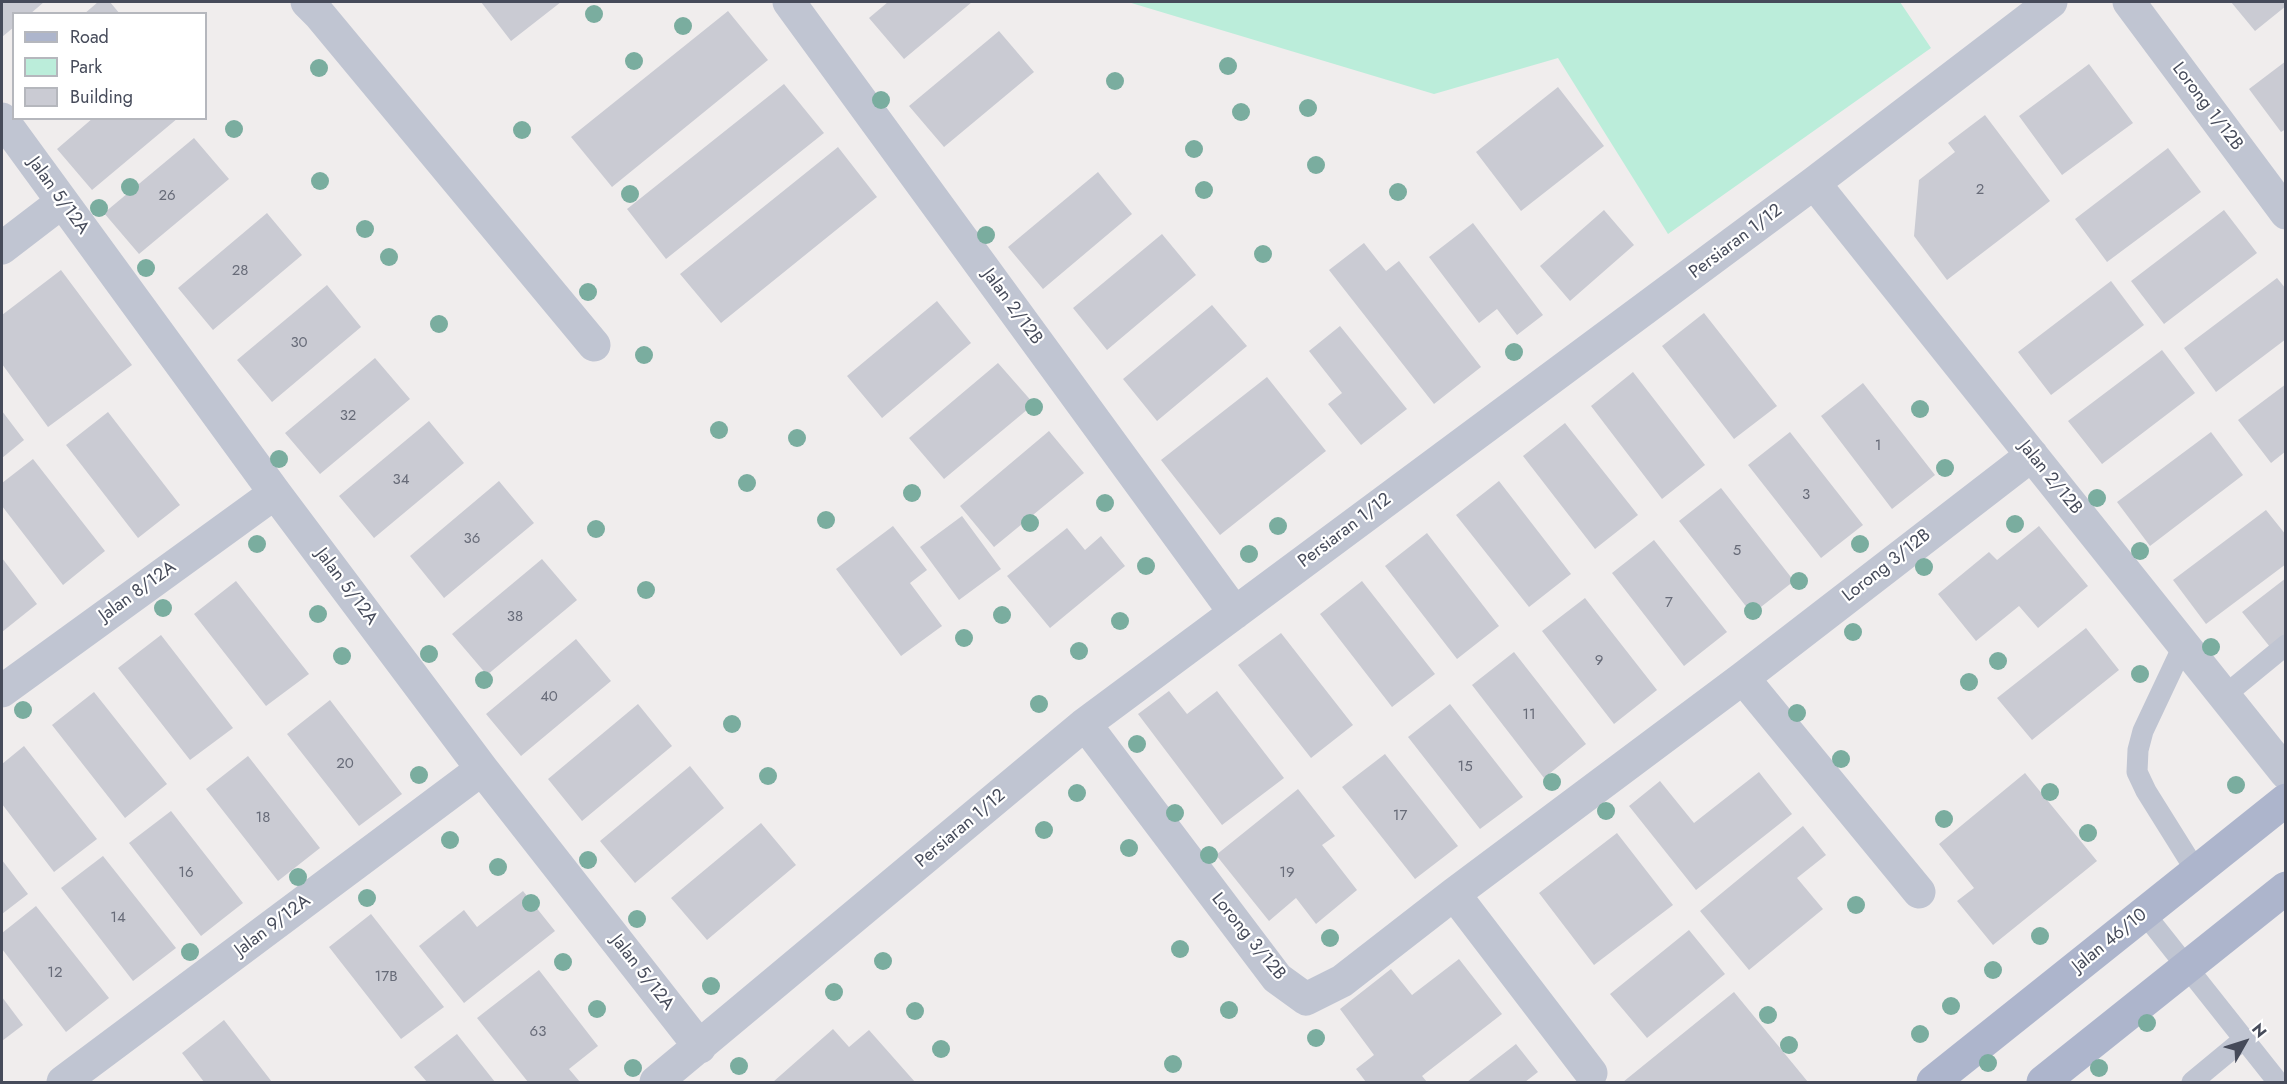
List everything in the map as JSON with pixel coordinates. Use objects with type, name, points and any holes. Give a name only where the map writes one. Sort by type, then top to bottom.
[{"type":"main road","name":"Jalan 46/10","points":[[1934,1083],[2286,800]]},
{"type":"main road","points":[[2043,1083],[2286,888]]},
{"type":"street","points":[[307,2],[320,14],[594,345]]},
{"type":"street","name":"Jalan 2/12B","points":[[789,2],[1235,613]]},
{"type":"street","name":"Lorong 1/12B","points":[[2129,2],[2286,213]]},
{"type":"street","name":"Persiaran 1/12","points":[[657,1083],[1085,724],[1814,183],[2034,6]]},
{"type":"street","name":"Jalan 5/12A","points":[[2,119],[275,493],[482,769],[700,1047]]},
{"type":"street","name":"Jalan 2/12B","points":[[1814,183],[2286,773]]},
{"type":"street","points":[[2,248],[62,202]]},
{"type":"street","name":"Lorong 3/12B","points":[[1085,724],[1277,978],[1306,999],[1342,981],[1454,894],[1743,678],[2032,455]]},
{"type":"street","name":"Jalan 8/12A","points":[[2,691],[275,493]]},
{"type":"street","points":[[1743,678],[1919,892]]},
{"type":"street","name":"Jalan 9/12A","points":[[63,1083],[482,769]]},
{"type":"street","points":[[1454,894],[1591,1073]]},
{"type":"lane","points":[[2184,644],[2144,731],[2138,750],[2137,772],[2146,791],[2196,871]]},
{"type":"lane","points":[[2224,696],[2286,645]]},
{"type":"lane","points":[[2144,913],[2278,1083]]},
{"type":"lane","points":[[2192,1083],[2244,1039]]},
{"type":"green space","points":[[1128,2],[1900,2],[1931,48],[1668,234],[1558,58],[1434,94]]},
{"type":"building","points":[[2,2],[44,2],[32,12],[12,12],[12,29],[2,37]]},
{"type":"building","points":[[98,2],[110,2],[118,12],[86,12]]},
{"type":"building","points":[[481,2],[561,2],[511,41]]},
{"type":"building","points":[[888,2],[972,2],[904,59],[869,18]]},
{"type":"building","points":[[2231,2],[2286,2],[2286,6],[2255,31]]},
{"type":"building","points":[[728,11],[768,60],[612,187],[571,137]]},
{"type":"building","points":[[999,31],[1034,72],[944,147],[909,106]]},
{"type":"building","points":[[2286,61],[2286,129],[2281,132],[2249,89]]},
{"type":"building","points":[[2089,64],[2133,123],[2062,175],[2019,116]]},
{"type":"building","points":[[784,84],[824,133],[666,259],[627,209]]},
{"type":"building","points":[[1558,87],[1604,146],[1521,211],[1476,152]]},
{"type":"building","points":[[1985,115],[2050,201],[1947,280],[1914,236],[1919,180],[1955,152],[1948,143]]},
{"type":"building","points":[[91,120],[176,120],[92,190],[57,149]]},
{"type":"building","points":[[194,138],[229,179],[139,254],[104,213]]},
{"type":"building","points":[[838,147],[877,197],[721,323],[680,274]]},
{"type":"building","points":[[2168,148],[2201,192],[2107,262],[2075,219]]},
{"type":"building","points":[[1098,172],[1132,214],[1043,289],[1008,247]]},
{"type":"building","points":[[1604,210],[1634,245],[1570,301],[1540,266]]},
{"type":"building","points":[[2224,210],[2257,253],[2164,324],[2131,281]]},
{"type":"building","points":[[267,213],[302,255],[213,330],[178,288]]},
{"type":"building","points":[[1473,223],[1543,315],[1517,335],[1497,309],[1479,323],[1429,257]]},
{"type":"building","points":[[1162,234],[1196,275],[1107,350],[1073,308]]},
{"type":"building","points":[[1364,243],[1386,271],[1399,261],[1481,367],[1434,404],[1329,270]]},
{"type":"building","points":[[61,270],[132,365],[48,427],[2,364],[2,315]]},
{"type":"building","points":[[2277,278],[2286,289],[2286,339],[2216,392],[2184,348]]},
{"type":"building","points":[[2111,281],[2144,325],[2051,395],[2018,352]]},
{"type":"building","points":[[327,285],[361,327],[272,402],[237,360]]},
{"type":"building","points":[[937,301],[971,343],[882,418],[847,376]]},
{"type":"building","points":[[1212,305],[1247,346],[1157,421],[1123,379]]},
{"type":"building","points":[[1704,313],[1777,406],[1734,439],[1662,346]]},
{"type":"building","points":[[1340,326],[1407,409],[1361,445],[1328,404],[1342,393],[1309,351]]},
{"type":"building","points":[[2162,350],[2195,393],[2102,464],[2068,421]]},
{"type":"building","points":[[375,358],[410,399],[320,474],[285,433]]},
{"type":"building","points":[[998,363],[1034,404],[944,479],[909,438]]},
{"type":"building","points":[[1633,372],[1705,465],[1662,499],[1591,406]]},
{"type":"building","points":[[1267,377],[1326,451],[1220,535],[1161,460]]},
{"type":"building","points":[[1863,383],[1935,475],[1892,509],[1821,416]]},
{"type":"building","points":[[2286,384],[2286,451],[2271,463],[2238,420]]},
{"type":"building","points":[[2,411],[24,440],[2,458]]},
{"type":"building","points":[[108,412],[180,505],[138,538],[66,445]]},
{"type":"building","points":[[429,421],[464,463],[374,538],[339,496]]},
{"type":"building","points":[[1565,423],[1638,515],[1595,549],[1523,456]]},
{"type":"building","points":[[1049,431],[1084,473],[994,547],[960,506]]},
{"type":"building","points":[[1790,432],[1863,525],[1821,558],[1748,465]]},
{"type":"building","points":[[2211,432],[2243,475],[2150,546],[2117,502]]},
{"type":"building","points":[[33,459],[105,551],[63,585],[2,506],[2,483]]},
{"type":"building","points":[[499,481],[534,523],[444,598],[410,556]]},
{"type":"building","points":[[1499,481],[1571,574],[1529,607],[1456,515]]},
{"type":"building","points":[[1721,488],[1794,581],[1752,614],[1679,521]]},
{"type":"building","points":[[2266,510],[2286,535],[2286,564],[2206,624],[2173,580]]},
{"type":"building","points":[[962,516],[1001,569],[959,600],[920,547]]},
{"type":"building","points":[[893,526],[927,570],[910,583],[942,626],[901,656],[836,569]]},
{"type":"building","points":[[2039,526],[2088,586],[2038,628],[2019,606],[1976,641],[1938,594],[1989,552],[1997,560]]},
{"type":"building","points":[[1067,528],[1085,550],[1101,536],[1125,566],[1050,628],[1007,576]]},
{"type":"building","points":[[1427,533],[1499,626],[1457,659],[1385,566]]},
{"type":"building","points":[[1654,540],[1727,632],[1684,666],[1612,573]]},
{"type":"building","points":[[2,558],[37,604],[2,632]]},
{"type":"building","points":[[542,559],[577,600],[487,675],[452,634]]},
{"type":"building","points":[[2286,578],[2286,643],[2274,652],[2242,612]]},
{"type":"building","points":[[236,581],[309,674],[266,706],[194,614]]},
{"type":"building","points":[[1362,581],[1435,674],[1392,707],[1320,614]]},
{"type":"building","points":[[1585,598],[1657,690],[1614,724],[1542,631]]},
{"type":"building","points":[[2086,628],[2119,670],[2032,740],[1997,698]]},
{"type":"building","points":[[1281,633],[1353,725],[1311,758],[1238,665]]},
{"type":"building","points":[[161,635],[233,728],[190,760],[118,668]]},
{"type":"building","points":[[576,639],[611,681],[521,756],[486,714]]},
{"type":"building","points":[[1514,652],[1586,744],[1544,778],[1472,685]]},
{"type":"building","points":[[1169,691],[1187,714],[1217,691],[1284,778],[1222,825],[1138,714]]},
{"type":"building","points":[[94,692],[167,784],[125,818],[52,725]]},
{"type":"building","points":[[330,700],[402,794],[359,826],[287,734]]},
{"type":"building","points":[[638,704],[672,746],[582,821],[548,779]]},
{"type":"building","points":[[1450,704],[1523,797],[1480,829],[1408,737]]},
{"type":"building","points":[[24,746],[97,839],[54,872],[2,804],[2,764]]},
{"type":"building","points":[[1385,754],[1458,846],[1415,879],[1342,787]]},
{"type":"building","points":[[248,756],[320,848],[278,881],[206,789]]},
{"type":"building","points":[[690,766],[724,808],[635,883],[600,841]]},
{"type":"building","points":[[1759,772],[1792,814],[1696,890],[1629,806],[1660,781],[1694,823]]},
{"type":"building","points":[[2025,773],[2097,861],[1993,945],[1957,901],[1974,888],[1939,844]]},
{"type":"building","points":[[1298,789],[1335,836],[1322,845],[1357,890],[1316,924],[1296,898],[1269,921],[1216,855]]},
{"type":"building","points":[[171,811],[243,903],[201,936],[129,843]]},
{"type":"building","points":[[761,823],[796,865],[707,940],[671,898]]},
{"type":"building","points":[[1803,826],[1826,855],[1797,878],[1823,909],[1749,970],[1700,911]]},
{"type":"building","points":[[1617,833],[1673,905],[1594,965],[1539,893]]},
{"type":"building","points":[[103,856],[176,948],[133,981],[61,888]]},
{"type":"building","points":[[2,860],[28,894],[2,914]]},
{"type":"building","points":[[523,891],[555,931],[464,1003],[419,946],[464,910],[477,927]]},
{"type":"building","points":[[36,906],[109,998],[66,1032],[2,949],[2,933]]},
{"type":"building","points":[[371,914],[444,1007],[401,1039],[329,947]]},
{"type":"building","points":[[1689,930],[1725,974],[1647,1038],[1610,994]]},
{"type":"building","points":[[1459,959],[1502,1014],[1422,1076],[1427,1082],[1366,1082],[1356,1069],[1374,1055],[1340,1009],[1391,969],[1412,995]]},
{"type":"building","points":[[539,970],[598,1046],[569,1069],[580,1082],[528,1082],[477,1018]]},
{"type":"building","points":[[1734,992],[1808,1082],[1623,1082]]},
{"type":"building","points":[[2,997],[23,1025],[2,1041]]},
{"type":"building","points":[[224,1020],[272,1082],[204,1082],[182,1053]]},
{"type":"building","points":[[833,1029],[849,1047],[869,1030],[915,1082],[773,1082]]},
{"type":"building","points":[[457,1034],[495,1082],[427,1082],[414,1067]]},
{"type":"building","points":[[1516,1044],[1538,1072],[1525,1082],[1467,1082]]}]
